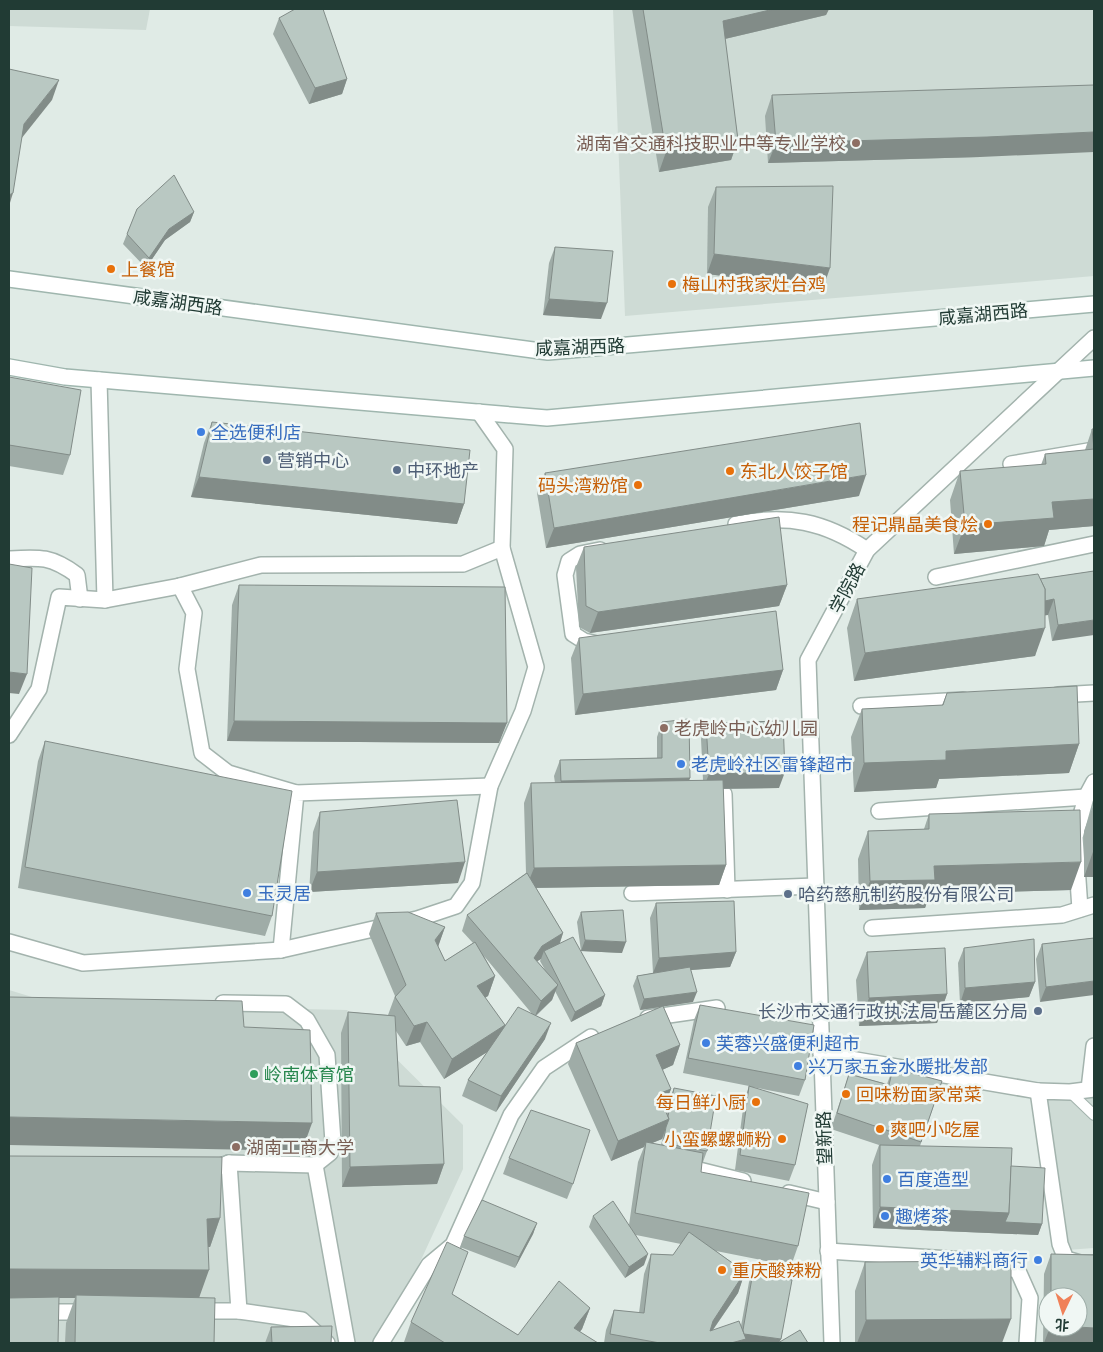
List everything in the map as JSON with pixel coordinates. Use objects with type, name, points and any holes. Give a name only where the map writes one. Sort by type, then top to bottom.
[{"type":"street","name":"咸嘉湖西路","points":[[9,279],[548,352],[1094,304]]},
{"type":"street","name":"学院路","points":[[817,932],[808,660],[867,550],[1094,338]]},
{"type":"street","points":[[9,367],[65,378],[547,418],[1094,368]]},
{"type":"street","points":[[99,380],[105,600]]},
{"type":"street","points":[[9,942],[82,963],[281,950],[417,919],[456,906],[472,883],[490,786],[523,710],[536,667],[502,548],[505,449],[478,412]]},
{"type":"street","points":[[1012,464],[1094,450]]},
{"type":"street","points":[[716,528],[765,518],[805,521],[838,532],[867,550]]},
{"type":"street","points":[[936,578],[1094,544]]},
{"type":"street","points":[[609,643],[599,644],[584,641],[573,634],[566,575],[569,561],[580,554],[619,546]]},
{"type":"street","points":[[9,735],[39,688],[59,597],[105,600],[180,586],[261,565],[463,564],[502,548]]},
{"type":"street","points":[[9,559],[34,557],[58,561],[76,575],[80,599]]},
{"type":"street","points":[[180,586],[194,614],[187,669],[202,753],[228,773],[296,794],[490,786]]},
{"type":"street","points":[[1046,696],[1094,693]]},
{"type":"street","points":[[861,706],[978,700]]},
{"type":"street","points":[[872,928],[1062,915],[1087,907],[1075,837],[1086,797],[1094,782]]},
{"type":"street","points":[[281,950],[296,794]]},
{"type":"street","points":[[724,794],[726,890]]},
{"type":"street","points":[[879,812],[1086,797]]},
{"type":"street","points":[[632,893],[716,892],[815,886]]},
{"type":"street","name":"望新路","points":[[817,932],[832,1343]]},
{"type":"street","points":[[184,1168],[213,1168],[229,1164],[315,1165],[330,1154],[333,1142],[327,1055],[319,1037],[307,1020],[286,1004],[207,1003]]},
{"type":"street","points":[[636,1022],[655,1016],[715,1008],[734,1012]]},
{"type":"street","points":[[802,1029],[821,1033]]},
{"type":"street","points":[[381,1343],[429,1265],[453,1246],[511,1115],[544,1068],[590,1037],[609,1031]]},
{"type":"street","points":[[821,1054],[1038,1091],[1070,1092],[1092,1089],[1094,1046]]},
{"type":"street","points":[[1038,1091],[1060,1244],[1066,1259],[1080,1263],[1094,1263]]},
{"type":"street","points":[[670,1163],[753,1184]]},
{"type":"street","points":[[229,1164],[240,1311]]},
{"type":"street","points":[[315,1165],[347,1343]]},
{"type":"street","points":[[772,1188],[827,1202]]},
{"type":"street","points":[[828,1251],[995,1262],[1018,1271],[1030,1298],[1027,1343]]},
{"type":"street","points":[[182,1311],[240,1311],[302,1320],[328,1343]]},
{"type":"street","points":[[9,1312],[105,1312]]},
{"type":"lane","points":[[1070,1092],[1094,1115]]},
{"type":"shaded area","points":[[9,9],[150,9],[146,30],[9,26]]},
{"type":"shaded area","name":"湖南省交通科技职业中等专业学校","points":[[613,9],[1094,9],[1094,276],[625,316]]},
{"type":"shaded area","name":"湖南工商大学","points":[[9,990],[55,1004],[347,1010],[463,1125],[463,1169],[390,1327],[390,1343],[9,1343]]},
{"type":"shaded area","points":[[1094,1083],[1094,1248],[1066,1250],[1038,1091]]},
{"type":"building","points":[[295,9],[323,9],[347,79],[315,88],[279,18]]},
{"type":"building","points":[[643,9],[774,9],[723,21],[738,140],[666,152]]},
{"type":"building","points":[[9,69],[59,80],[24,124],[13,193],[9,195]]},
{"type":"building","points":[[1094,85],[1094,132],[776,143],[772,95]]},
{"type":"building","points":[[174,175],[194,212],[169,229],[149,258],[127,234],[137,209]]},
{"type":"building","points":[[833,186],[830,268],[714,254],[716,187]]},
{"type":"building","points":[[555,247],[613,251],[607,303],[549,299]]},
{"type":"building","points":[[9,377],[81,390],[70,455],[9,445]]},
{"type":"building","points":[[212,422],[470,450],[464,504],[199,477]]},
{"type":"building","points":[[860,423],[866,475],[554,528],[545,473]]},
{"type":"building","points":[[1092,429],[1094,429],[1094,449]]},
{"type":"building","points":[[1094,449],[1094,499],[1052,502],[1054,518],[965,525],[960,471],[1046,464],[1045,454]]},
{"type":"building","points":[[779,517],[787,585],[598,612],[586,606],[584,547]]},
{"type":"building","points":[[9,564],[32,568],[27,674],[9,672]]},
{"type":"building","points":[[1094,571],[1094,620],[1058,625],[1054,599],[1045,601],[1045,589],[1040,579]]},
{"type":"building","points":[[1038,574],[1045,589],[1045,628],[865,653],[857,599]]},
{"type":"building","points":[[239,585],[505,587],[507,723],[234,721]]},
{"type":"building","points":[[776,611],[783,670],[583,694],[579,638]]},
{"type":"building","points":[[1077,686],[1079,744],[946,751],[946,760],[864,763],[862,709],[943,705],[947,693]]},
{"type":"building","points":[[689,719],[690,778],[561,781],[560,760],[662,758],[662,722]]},
{"type":"building","points":[[783,721],[785,772],[709,774],[706,723]]},
{"type":"building","points":[[45,741],[292,791],[272,916],[25,867]]},
{"type":"building","points":[[723,780],[726,865],[534,868],[531,783]]},
{"type":"building","points":[[457,800],[465,862],[317,872],[320,812]]},
{"type":"building","points":[[1080,810],[1081,862],[934,866],[935,880],[870,881],[868,831],[929,829],[929,814]]},
{"type":"building","points":[[527,873],[563,933],[542,946],[534,958],[558,985],[541,1001],[467,915]]},
{"type":"building","points":[[734,901],[736,952],[659,958],[656,903]]},
{"type":"building","points":[[623,910],[626,942],[585,940],[581,912]]},
{"type":"building","points":[[408,912],[445,927],[435,940],[445,961],[475,942],[495,976],[477,986],[505,1025],[452,1059],[427,1022],[414,1026],[395,997],[406,985],[376,913]]},
{"type":"building","points":[[573,937],[605,995],[575,1012],[544,951]]},
{"type":"building","points":[[1094,938],[1094,981],[1046,987],[1042,944]]},
{"type":"building","points":[[1034,939],[1035,982],[965,988],[964,948]]},
{"type":"building","points":[[945,948],[947,994],[869,998],[867,952]]},
{"type":"building","points":[[690,967],[697,992],[644,999],[637,976]]},
{"type":"building","points":[[9,997],[242,1001],[244,1027],[310,1030],[312,1123],[9,1117]]},
{"type":"building","points":[[700,1005],[814,1025],[805,1080],[688,1058]]},
{"type":"building","points":[[663,1006],[680,1045],[656,1055],[671,1089],[658,1094],[669,1119],[618,1141],[576,1043]]},
{"type":"building","points":[[518,1007],[551,1023],[501,1096],[468,1080]]},
{"type":"building","points":[[348,1012],[395,1016],[399,1086],[440,1087],[444,1164],[350,1167]]},
{"type":"building","points":[[893,1068],[942,1081],[921,1142],[837,1113],[849,1074],[889,1085]]},
{"type":"building","points":[[749,1086],[808,1104],[795,1165],[740,1155]]},
{"type":"building","points":[[674,1088],[716,1096],[707,1151],[663,1143]]},
{"type":"building","points":[[531,1110],[590,1130],[573,1184],[509,1158]]},
{"type":"building","points":[[646,1142],[703,1153],[701,1172],[809,1193],[798,1246],[635,1213]]},
{"type":"building","points":[[880,1145],[1012,1148],[1009,1213],[880,1207]]},
{"type":"building","points":[[9,1156],[222,1157],[220,1218],[207,1219],[209,1270],[9,1269]]},
{"type":"building","points":[[1011,1166],[1045,1168],[1042,1224],[1005,1222],[1009,1213]]},
{"type":"building","points":[[482,1200],[537,1223],[519,1257],[464,1236]]},
{"type":"building","points":[[613,1201],[648,1254],[629,1267],[593,1216]]},
{"type":"building","points":[[689,1232],[745,1272],[713,1321],[710,1331],[739,1321],[746,1339],[731,1343],[660,1343],[610,1334],[614,1310],[644,1313],[651,1254],[673,1255]]},
{"type":"building","points":[[447,1242],[468,1252],[452,1294],[518,1335],[559,1281],[590,1308],[574,1328],[598,1343],[445,1343],[411,1322]]},
{"type":"building","points":[[1051,1254],[1094,1255],[1094,1328],[1088,1328],[1088,1287],[1051,1287]]},
{"type":"building","points":[[1011,1261],[1011,1319],[866,1320],[865,1262]]},
{"type":"building","points":[[753,1272],[792,1280],[781,1339],[744,1334],[743,1330]]},
{"type":"building","points":[[76,1295],[215,1298],[214,1343],[75,1343]]},
{"type":"building","points":[[59,1297],[58,1343],[9,1343],[9,1298]]},
{"type":"building","points":[[332,1326],[331,1343],[272,1343],[271,1327]]},
{"type":"building","points":[[800,1330],[808,1343],[778,1343]]},
{"type":"place","name":"湖南省交通科技职业中等专业学校","points":[[856,143]]},
{"type":"place","name":"上餐馆","points":[[111,269]]},
{"type":"place","name":"梅山村我家灶台鸡","points":[[672,284]]},
{"type":"place","name":"全选便利店","points":[[201,432]]},
{"type":"place","name":"营销中心","points":[[267,460]]},
{"type":"place","name":"中环地产","points":[[397,470]]},
{"type":"place","name":"东北人饺子馆","points":[[730,471]]},
{"type":"place","name":"码头湾粉馆","points":[[638,485]]},
{"type":"place","name":"程记鼎晶美食烩","points":[[988,524]]},
{"type":"place","name":"老虎岭中心幼儿园","points":[[664,728]]},
{"type":"place","name":"老虎岭社区雷锋超市","points":[[681,764]]},
{"type":"place","name":"玉灵居","points":[[247,893]]},
{"type":"place","name":"哈药慈航制药股份有限公司","points":[[788,894]]},
{"type":"place","name":"长沙市交通行政执法局岳麓区分局","points":[[1038,1011]]},
{"type":"place","name":"芙蓉兴盛便利超市","points":[[706,1043]]},
{"type":"place","name":"兴万家五金水暖批发部","points":[[798,1066]]},
{"type":"place","name":"岭南体育馆","points":[[254,1074]]},
{"type":"place","name":"回味粉面家常菜","points":[[846,1094]]},
{"type":"place","name":"每日鲜小厨","points":[[756,1102]]},
{"type":"place","name":"爽吧小吃屋","points":[[880,1129]]},
{"type":"place","name":"小蛮螺螺蛳粉","points":[[782,1139]]},
{"type":"place","name":"湖南工商大学","points":[[236,1147]]},
{"type":"place","name":"百度造型","points":[[887,1179]]},
{"type":"place","name":"趣烤茶","points":[[885,1216]]},
{"type":"place","name":"英华辅料商行","points":[[1038,1260]]},
{"type":"place","name":"重庆酸辣粉","points":[[722,1270]]}]
